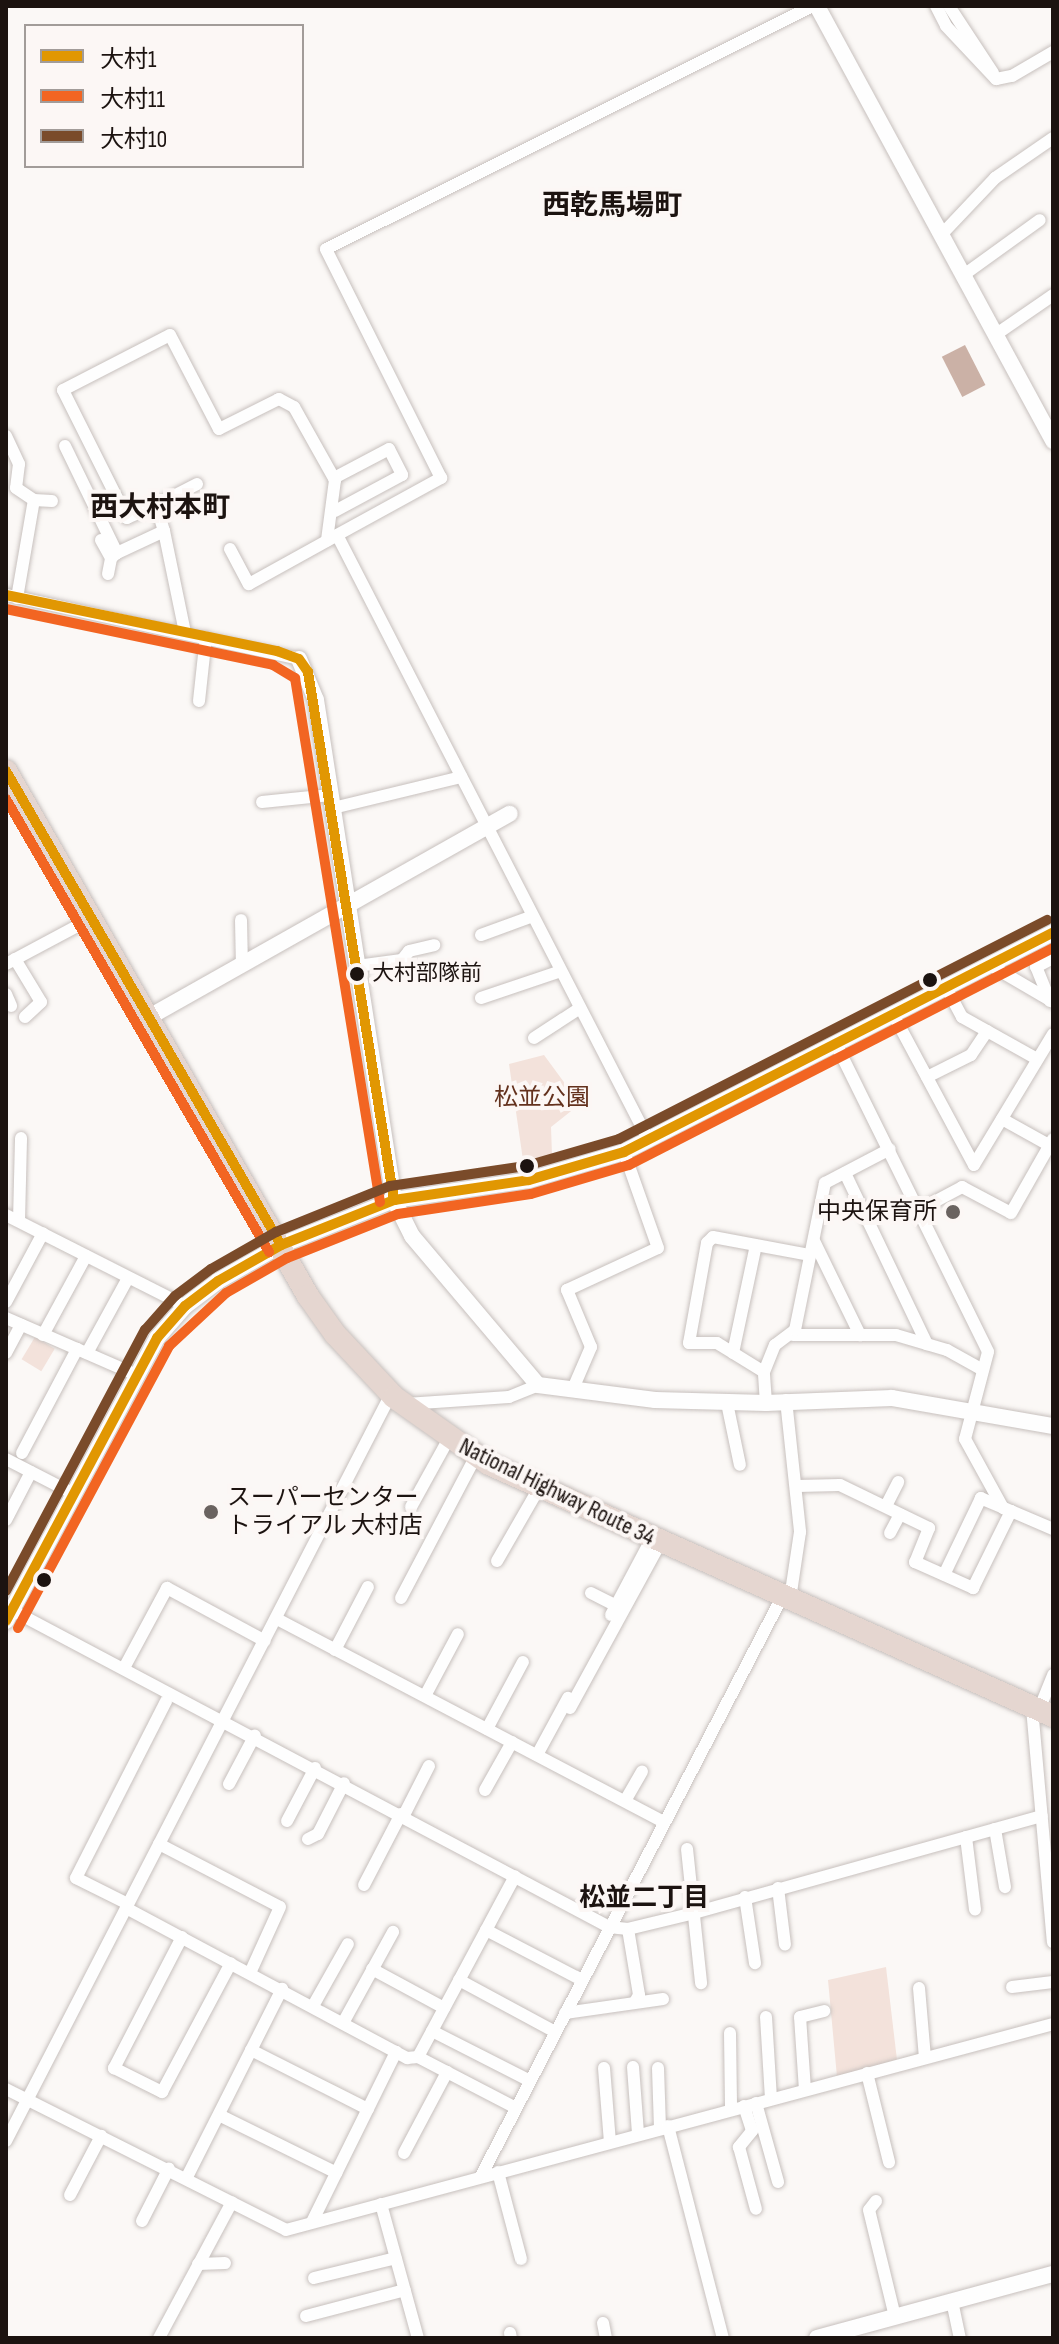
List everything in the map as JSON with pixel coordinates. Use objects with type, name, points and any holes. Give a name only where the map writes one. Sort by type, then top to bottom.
[{"type":"highway","name":"National Highway Route 34","points":[[6,771],[335,1334],[397,1399],[448,1440],[539,1488],[1041,1711]]},
{"type":"street","points":[[230,549],[249,584],[441,478],[326,249],[815,6],[998,333],[1053,441]]},
{"type":"street","points":[[936,6],[946,26],[996,79]]},
{"type":"street","points":[[949,6],[996,79]]},
{"type":"street","points":[[996,79],[1012,76],[1053,52]]},
{"type":"street","points":[[943,233],[1004,170],[1053,138]]},
{"type":"street","points":[[965,274],[1040,220]]},
{"type":"street","points":[[998,333],[1053,295]]},
{"type":"street","points":[[197,484],[127,518],[63,390],[170,335],[219,429],[279,399],[287,400],[334,478],[332,538],[461,777],[648,1139]]},
{"type":"street","points":[[6,436],[10,452],[19,464],[16,488],[34,500],[52,501]]},
{"type":"street","points":[[65,446],[114,555],[108,574]]},
{"type":"street","points":[[334,478],[389,449],[402,475],[335,511]]},
{"type":"street","points":[[34,500],[34,542],[12,596],[299,659],[316,700],[394,1200],[412,1236],[538,1385]]},
{"type":"street","points":[[156,505],[185,632]]},
{"type":"street","points":[[114,555],[164,531]]},
{"type":"street","points":[[101,540],[114,555]]},
{"type":"street","points":[[199,701],[206,637]]},
{"type":"street","points":[[262,802],[332,802],[461,777]]},
{"type":"street","points":[[149,1017],[488,830],[510,814]]},
{"type":"street","points":[[481,935],[533,916]]},
{"type":"street","points":[[25,1017],[41,1002],[11,962],[92,918]]},
{"type":"street","points":[[241,920],[242,966]]},
{"type":"street","points":[[1042,1816],[694,1913],[628,1929],[609,1927],[255,1735],[8,1612],[134,1374],[185,1306],[281,1245],[394,1200],[529,1180],[624,1152],[1053,932]]},
{"type":"street","points":[[357,966],[402,960],[409,951],[434,945]]},
{"type":"street","points":[[1052,1002],[1036,967],[1053,958]]},
{"type":"street","points":[[990,965],[1052,1002]]},
{"type":"street","points":[[481,998],[561,971]]},
{"type":"street","points":[[946,987],[962,1017],[1037,1059]]},
{"type":"street","points":[[534,1038],[580,1008]]},
{"type":"street","points":[[893,1014],[974,1165]]},
{"type":"street","points":[[927,1077],[971,1055],[987,1031]]},
{"type":"street","points":[[919,1210],[962,1187],[1053,1034]]},
{"type":"street","points":[[836,1044],[988,1352],[970,1411],[968,1447],[1007,1510]]},
{"type":"street","points":[[962,1187],[1011,1213],[1051,1142],[1002,1119]]},
{"type":"street","points":[[19,1221],[21,1138]]},
{"type":"street","points":[[793,1335],[825,1183],[890,1149]]},
{"type":"street","points":[[572,1391],[591,1347],[567,1290],[658,1248],[624,1152]]},
{"type":"street","points":[[845,1173],[927,1344]]},
{"type":"street","points":[[6,1215],[185,1306]]},
{"type":"street","points":[[6,1302],[43,1233]]},
{"type":"street","points":[[764,1372],[717,1343],[689,1343],[707,1243],[713,1237],[810,1255]]},
{"type":"street","points":[[813,1240],[860,1335]]},
{"type":"street","points":[[733,1353],[756,1245]]},
{"type":"street","points":[[43,1335],[86,1256]]},
{"type":"street","points":[[22,1453],[128,1278]]},
{"type":"street","points":[[6,1318],[134,1374]]},
{"type":"street","points":[[6,1353],[21,1325]]},
{"type":"street","points":[[766,1403],[764,1372],[775,1345],[793,1335],[896,1335],[927,1344],[981,1369]]},
{"type":"street","points":[[6,2141],[265,1641],[397,1399],[509,1397],[538,1385],[572,1391],[727,1403],[892,1398],[1053,1426]]},
{"type":"street","points":[[481,2176],[663,1822],[786,1597],[800,1532],[786,1400]]},
{"type":"street","points":[[727,1403],[740,1465]]},
{"type":"street","points":[[411,1507],[448,1440]]},
{"type":"street","points":[[401,1598],[476,1456]]},
{"type":"street","points":[[6,1459],[72,1493]]},
{"type":"street","points":[[6,1520],[31,1472]]},
{"type":"street","points":[[886,1506],[898,1482]]},
{"type":"street","points":[[797,1486],[840,1485],[929,1528],[915,1562],[973,1588],[1007,1510]]},
{"type":"street","points":[[497,1561],[539,1488]]},
{"type":"street","points":[[944,1575],[981,1498],[1053,1529]]},
{"type":"street","points":[[890,1533],[900,1514]]},
{"type":"street","points":[[591,1593],[613,1610],[657,1540]]},
{"type":"street","points":[[570,1708],[657,1540]]},
{"type":"street","points":[[335,1650],[368,1587]]},
{"type":"street","points":[[124,1668],[167,1588],[265,1641]]},
{"type":"street","points":[[277,1619],[663,1822]]},
{"type":"street","points":[[425,1696],[458,1634]]},
{"type":"street","points":[[487,1729],[523,1662]]},
{"type":"street","points":[[1053,1675],[1041,1711],[1042,1816],[1053,1942]]},
{"type":"street","points":[[537,1755],[579,1676]]},
{"type":"street","points":[[69,1891],[166,1701]]},
{"type":"street","points":[[229,1784],[255,1735]]},
{"type":"street","points":[[485,1790],[512,1742]]},
{"type":"street","points":[[364,1885],[429,1766]]},
{"type":"street","points":[[287,1821],[315,1768]]},
{"type":"street","points":[[625,1801],[642,1771]]},
{"type":"street","points":[[308,1839],[318,1834],[344,1783]]},
{"type":"street","points":[[995,1829],[1005,1887]]},
{"type":"street","points":[[966,1837],[975,1909]]},
{"type":"street","points":[[159,1844],[280,1907],[250,1973]]},
{"type":"street","points":[[687,1849],[701,1983]]},
{"type":"street","points":[[418,2057],[515,1876]]},
{"type":"street","points":[[76,1878],[396,2052],[418,2057],[516,2108]]},
{"type":"street","points":[[778,1888],[785,1945]]},
{"type":"street","points":[[745,1897],[755,1963]]},
{"type":"street","points":[[628,1929],[639,1995],[635,2002]]},
{"type":"street","points":[[486,1930],[582,1980]]},
{"type":"street","points":[[343,2023],[393,1932]]},
{"type":"street","points":[[182,1937],[114,2068],[162,2092],[231,1963]]},
{"type":"street","points":[[313,2006],[348,1944]]},
{"type":"street","points":[[372,1969],[444,2008]]},
{"type":"street","points":[[459,1980],[555,2032]]},
{"type":"street","points":[[1012,1987],[1053,1982]]},
{"type":"street","points":[[919,1988],[925,2058]]},
{"type":"street","points":[[187,2177],[282,1989]]},
{"type":"street","points":[[565,2013],[663,1999]]},
{"type":"street","points":[[805,2090],[800,2017],[824,2011]]},
{"type":"street","points":[[766,2017],[771,2099]]},
{"type":"street","points":[[6,2089],[187,2177],[286,2230],[1053,2024]]},
{"type":"street","points":[[432,2031],[530,2081]]},
{"type":"street","points":[[730,2033],[752,2131],[739,2147],[756,2209]]},
{"type":"street","points":[[251,2050],[368,2109]]},
{"type":"street","points":[[312,2222],[396,2052]]},
{"type":"street","points":[[633,2067],[638,2134]]},
{"type":"street","points":[[604,2068],[610,2142]]},
{"type":"street","points":[[658,2068],[664,2127],[723,2338]]},
{"type":"street","points":[[404,2153],[447,2072]]},
{"type":"street","points":[[867,2073],[889,2162]]},
{"type":"street","points":[[744,2106],[778,2182]]},
{"type":"street","points":[[219,2115],[337,2173]]},
{"type":"street","points":[[70,2195],[101,2136]]},
{"type":"street","points":[[142,2221],[169,2168]]},
{"type":"street","points":[[498,2172],[521,2259]]},
{"type":"street","points":[[876,2201],[869,2210],[895,2317]]},
{"type":"street","points":[[159,2338],[232,2202]]},
{"type":"street","points":[[381,2204],[418,2338]]},
{"type":"street","points":[[314,2278],[396,2258]]},
{"type":"street","points":[[198,2264],[225,2263]]},
{"type":"street","points":[[817,2338],[861,2332],[895,2317],[1053,2274]]},
{"type":"street","points":[[306,2316],[405,2290]]},
{"type":"street","points":[[952,2301],[960,2338]]},
{"type":"street","points":[[603,2323],[606,2338]]},
{"type":"green space","name":"松並公園","points":[[544,1055],[580,1104],[551,1127],[552,1155],[523,1160],[509,1064]]},
{"type":"green space","points":[[35,1337],[55,1349],[41,1371],[22,1359]]},
{"type":"green space","points":[[886,1967],[897,2060],[837,2077],[828,1980]]},
{"type":"shaded area","points":[[965,345],[985,385],[962,397],[942,357]]},
{"type":"transit line","name":"大村1","points":[[6,595],[277,651],[299,659],[308,672],[394,1200]]},
{"type":"transit line","name":"大村11","points":[[6,609],[273,665],[295,678],[380,1202]]},
{"type":"transit line","name":"大村1","points":[[6,771],[281,1245]]},
{"type":"transit line","name":"大村11","points":[[6,799],[269,1252]]},
{"type":"transit line","name":"大村10","points":[[6,1591],[145,1330],[175,1296],[211,1269],[276,1232],[390,1186],[526,1166],[619,1139],[1047,920]]},
{"type":"transit line","name":"大村1","points":[[6,1621],[157,1338],[185,1306],[218,1281],[281,1245],[394,1200],[529,1180],[624,1152],[1053,932]]},
{"type":"transit line","name":"大村11","points":[[18,1628],[169,1346],[226,1293],[287,1258],[398,1214],[531,1194],[629,1165],[1053,948]]},
{"type":"place","name":"大村部隊前","points":[[357,974]]},
{"type":"place","name":"中央保育所","points":[[953,1212]]},
{"type":"place","name":"スーパーセンター トライアル 大村店","points":[[211,1512]]},
{"type":"district","name":"西乾馬場町","points":[[612,206]]},
{"type":"district","name":"西大村本町","points":[[160,508]]},
{"type":"district","name":"松並二丁目","points":[[644,1899]]}]
